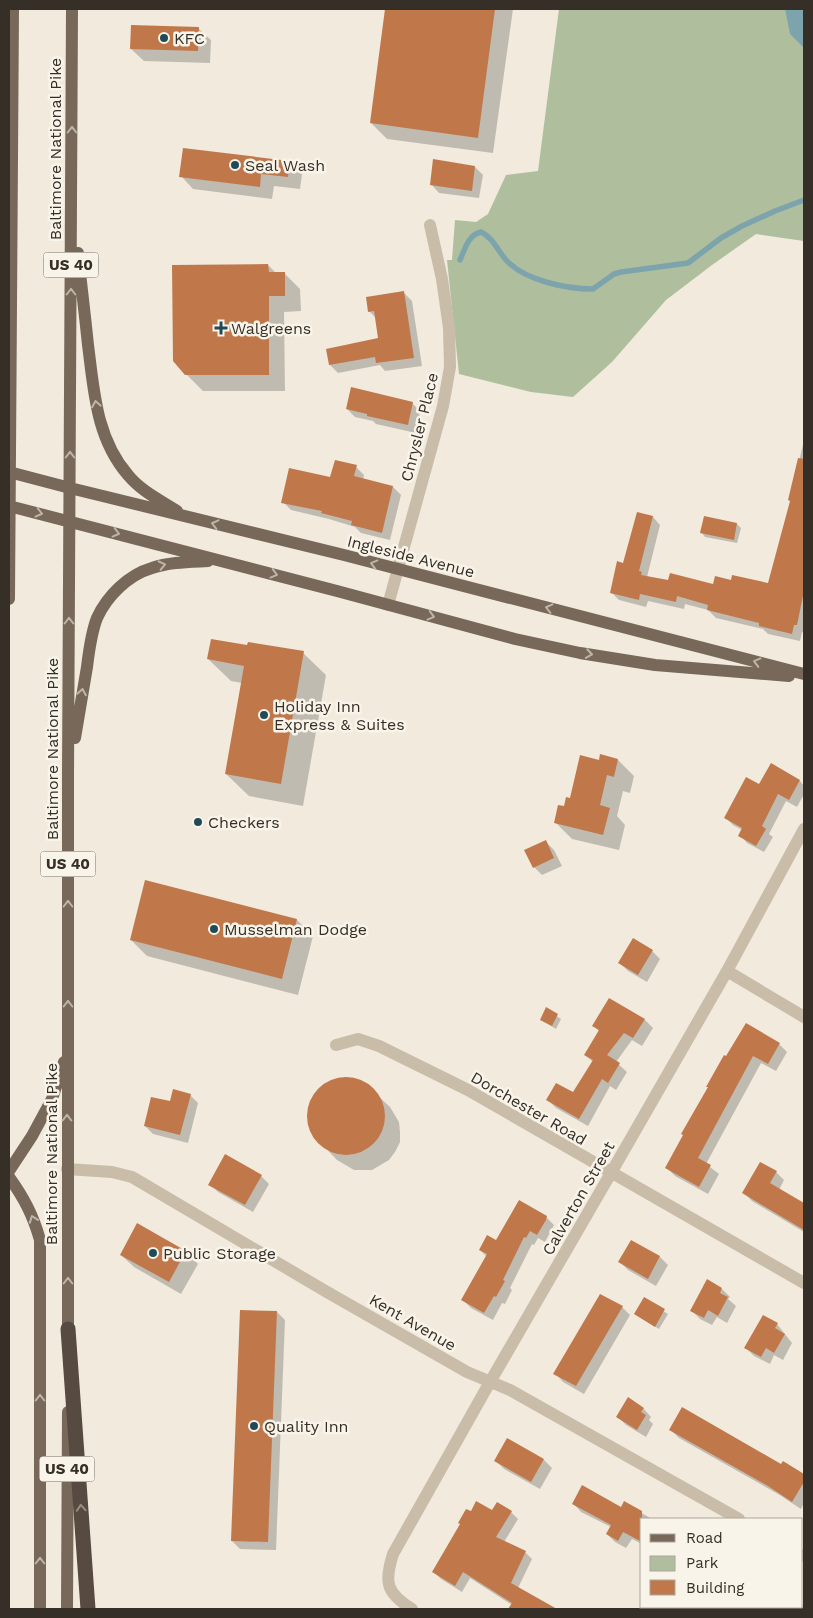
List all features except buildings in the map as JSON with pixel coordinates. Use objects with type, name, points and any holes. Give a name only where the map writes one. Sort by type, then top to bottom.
[{"type":"highway","points":[[68,1329],[88,1609]]},
{"type":"main road","points":[[9,599],[13,9]]},
{"type":"main road","name":"Baltimore National Pike","points":[[67,1609],[68,775],[72,9]]},
{"type":"main road","points":[[71,196],[95,404],[102,431],[113,454],[127,475],[142,490],[188,517]]},
{"type":"main road","points":[[9,271],[12,258]]},
{"type":"main road","name":"Ingleside Avenue","points":[[10,472],[398,570],[804,676]]},
{"type":"main road","name":"Ingleside Avenue","points":[[9,506],[516,639],[580,653],[655,665],[804,676]]},
{"type":"main road","points":[[68,775],[91,641],[97,619],[116,590],[133,577],[150,568],[173,563],[222,561]]},
{"type":"main road","points":[[9,1170],[32,1136],[52,1099],[68,1053]]},
{"type":"main road","points":[[9,1177],[22,1195],[34,1218],[40,1240],[40,1609]]},
{"type":"street","name":"Chrysler Place","points":[[388,605],[443,406],[450,367],[449,328],[442,279],[430,225]]},
{"type":"street","name":"Calverton Street","points":[[412,1609],[394,1597],[388,1585],[388,1570],[393,1554],[727,971],[804,829]]},
{"type":"street","points":[[727,971],[804,1017]]},
{"type":"street","name":"Dorchester Road","points":[[336,1045],[358,1039],[379,1046],[468,1090],[611,1174],[804,1283]]},
{"type":"street","name":"Kent Avenue","points":[[67,1169],[112,1172],[132,1177],[467,1372],[510,1390],[737,1518]]},
{"type":"green space","points":[[559,9],[804,9],[804,241],[756,234],[666,300],[612,362],[573,397],[531,392],[459,374],[447,260],[452,260],[455,220],[476,222],[488,214],[506,175],[538,171]]},
{"type":"water","points":[[785,9],[804,9],[804,48],[790,34]]},
{"type":"waterway","points":[[460,260],[470,239],[481,232],[493,242],[509,263],[526,275],[560,286],[593,289],[614,274],[621,272],[688,263],[721,238],[742,226],[804,200]]},
{"type":"place","name":"KFC","points":[[164,38]]},
{"type":"place","name":"Seal Wash","points":[[235,165]]},
{"type":"place","name":"Walgreens","points":[[221,328]]},
{"type":"place","name":"Holiday Inn Express & Suites","points":[[264,715]]},
{"type":"place","name":"Checkers","points":[[198,822]]},
{"type":"place","name":"Musselman Dodge","points":[[214,929]]},
{"type":"place","name":"Public Storage","points":[[153,1253]]},
{"type":"place","name":"Quality Inn","points":[[254,1426]]}]
